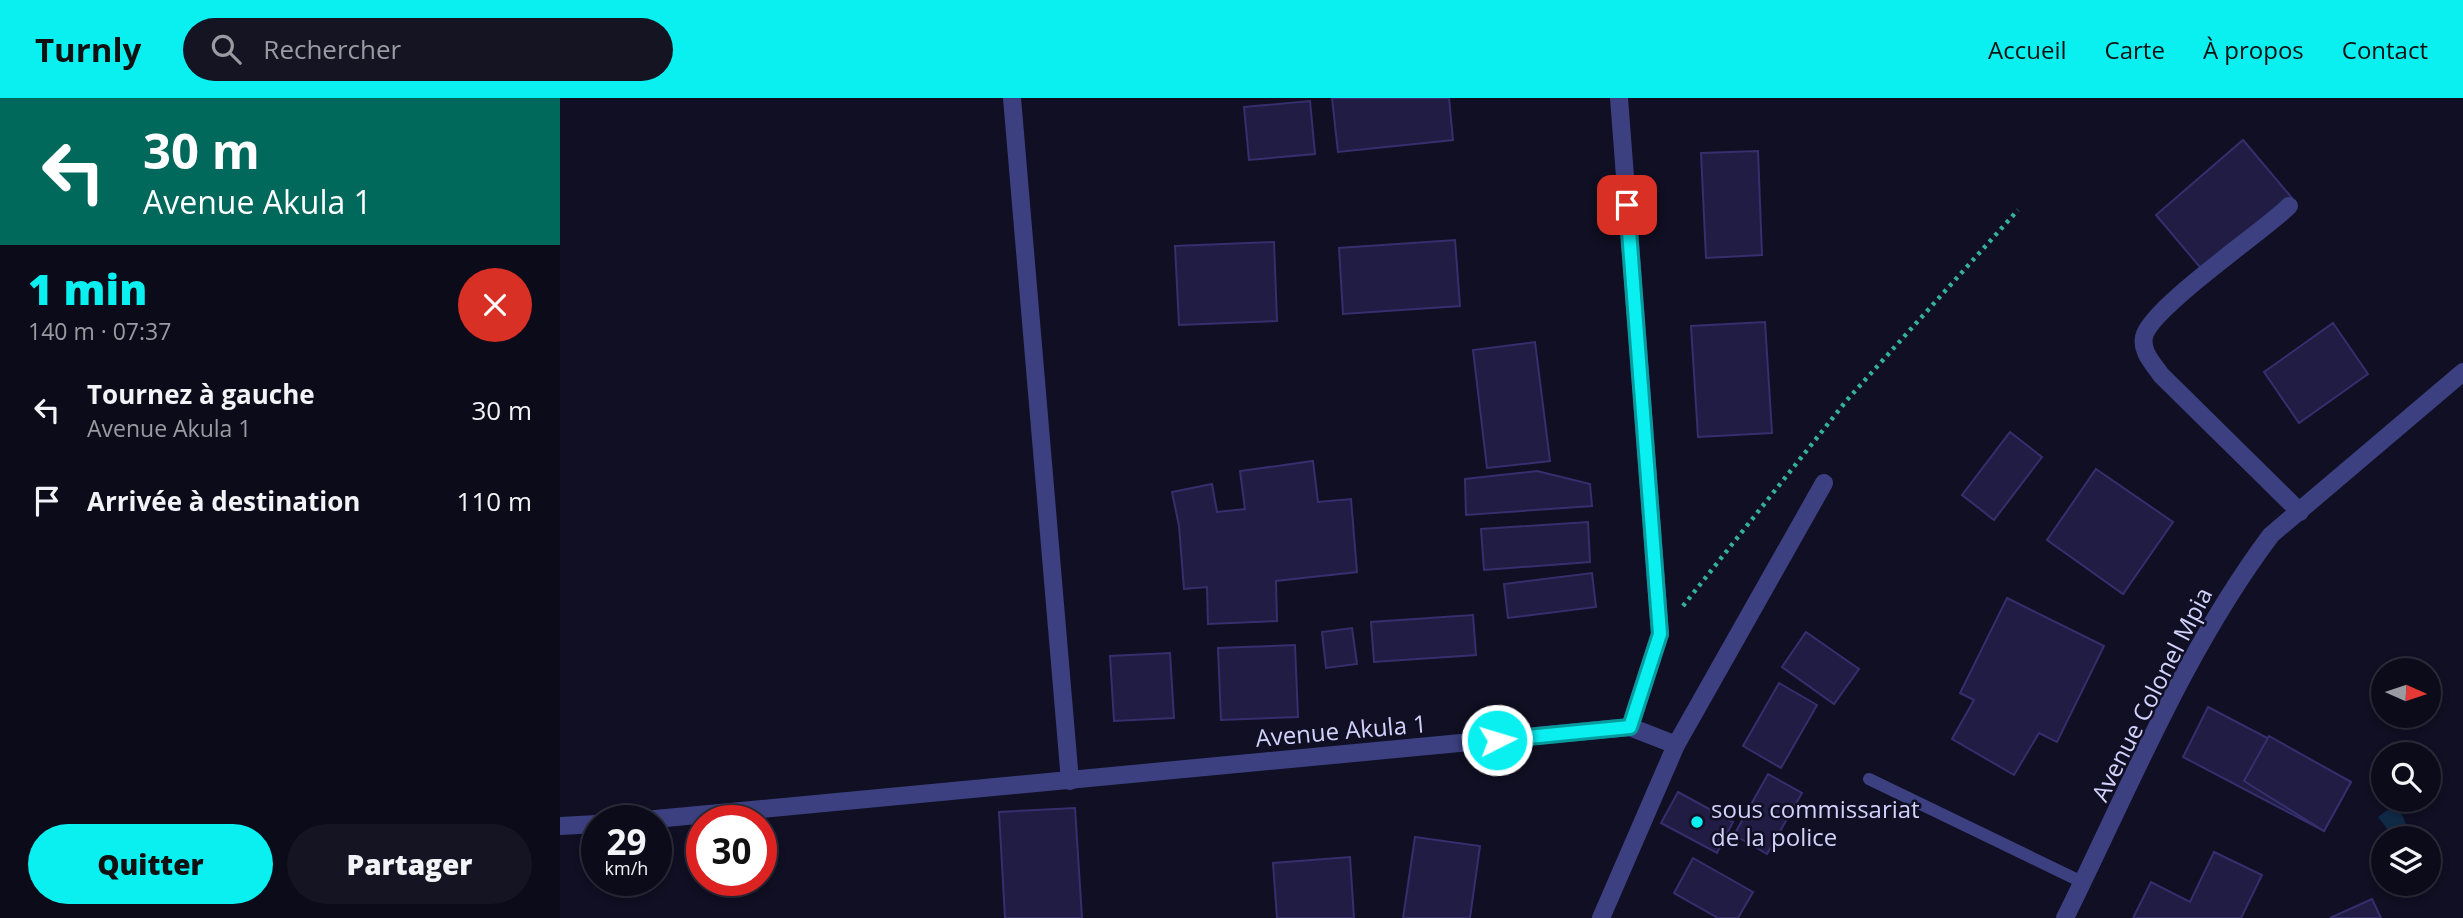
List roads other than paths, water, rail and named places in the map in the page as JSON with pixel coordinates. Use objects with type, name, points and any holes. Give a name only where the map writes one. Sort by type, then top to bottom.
[{"type":"street","points":[[1012,98],[1070,781]]},
{"type":"street","points":[[1619,98],[1660,634],[1630,727],[1675,745]]},
{"type":"street","points":[[2289,206],[2173,302],[2144,333],[2143,350],[2161,375],[2300,512]]},
{"type":"street","name":"Avenue Colonel Mpia","points":[[2065,918],[2203,638],[2271,535],[2463,372]]},
{"type":"street","points":[[1601,918],[1675,745],[1824,482]]},
{"type":"street","name":"Avenue Akula 1","points":[[672,818],[1630,727]]},
{"type":"street","points":[[560,826],[581,825]]},
{"type":"lane","points":[[1869,779],[2082,882]]},
{"type":"water","points":[[2385,812],[2401,812],[2407,826],[2385,826],[2378,817]]},
{"type":"place","name":"sous commissariat de la police","points":[[1697,822]]}]
